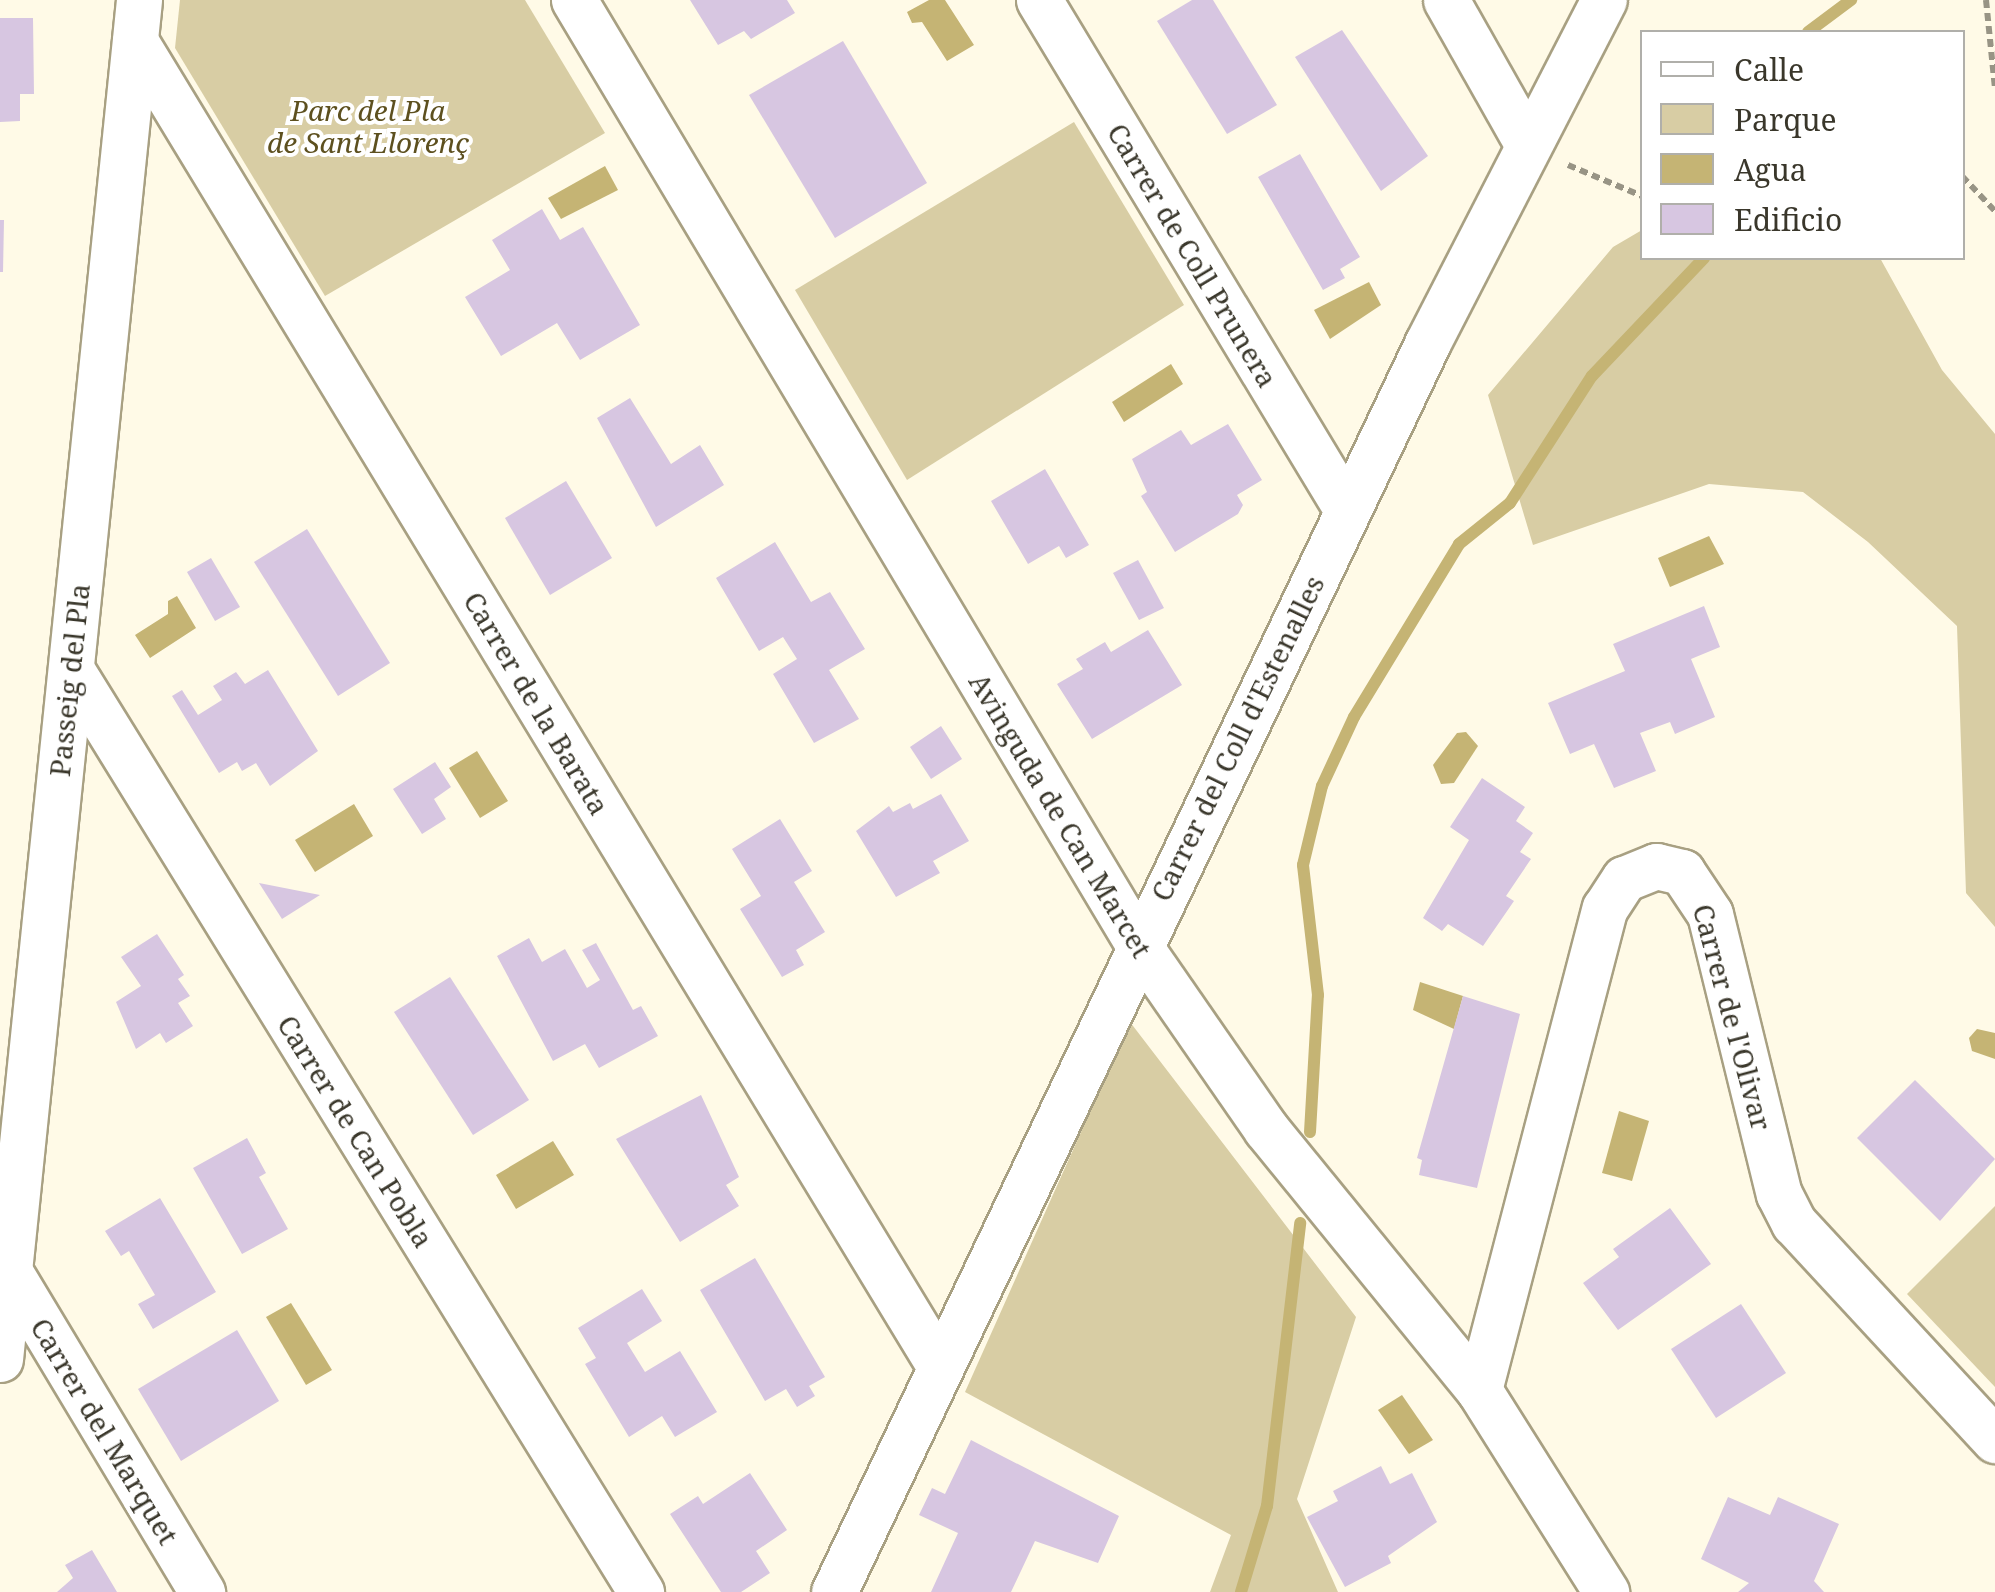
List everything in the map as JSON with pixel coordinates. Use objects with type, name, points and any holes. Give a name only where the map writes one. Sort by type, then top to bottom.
[{"type":"street","name":"Avinguda de Can Marcet","points":[[574,0],[1138,944],[1266,1130],[1479,1390],[1606,1592]]},
{"type":"street","name":"Carrer de Coll Prunera","points":[[1039,0],[1347,510]]},
{"type":"street","points":[[1446,0],[1527,143]]},
{"type":"street","name":"Carrer del Coll d'Estenalles","points":[[834,1592],[1347,510],[1527,143],[1604,0]]},
{"type":"street","name":"Passeig del Pla","points":[[0,1359],[5,1264],[137,21]]},
{"type":"street","name":"Carrer de la Barata","points":[[137,21],[939,1365]]},
{"type":"street","name":"Carrer de Can Pobla","points":[[70,670],[641,1592]]},
{"type":"street","name":"Carrer de l'Olivar","points":[[1479,1390],[1605,908],[1624,879],[1656,866],[1682,872],[1710,914],[1778,1194],[1794,1223],[1995,1440]]},
{"type":"street","name":"Carrer del Marquet","points":[[5,1264],[202,1592]]},
{"type":"path","points":[[1986,0],[1995,88]]},
{"type":"path","points":[[1527,143],[1610,188],[1640,196]]},
{"type":"path","points":[[1965,179],[1995,212]]},
{"type":"green space","name":"Parc del Pla de Sant Llorenç","points":[[180,0],[525,0],[605,133],[325,296],[175,48]]},
{"type":"green space","points":[[1074,122],[1184,305],[907,480],[795,290]]},
{"type":"green space","points":[[1640,231],[1640,260],[1881,260],[1942,370],[1995,434],[1995,927],[1966,893],[1957,626],[1868,542],[1803,492],[1709,484],[1533,545],[1488,395],[1613,247]]},
{"type":"green space","points":[[1130,1022],[1356,1317],[1297,1499],[1338,1592],[1210,1592],[1231,1535],[965,1392]]},
{"type":"green space","points":[[1995,1206],[1995,1387],[1907,1294]]},
{"type":"water","points":[[929,0],[945,0],[974,45],[947,61],[922,22],[912,23],[907,12]]},
{"type":"water","points":[[605,166],[618,190],[561,219],[548,198]]},
{"type":"water","points":[[1369,282],[1381,305],[1330,339],[1314,310]]},
{"type":"water","points":[[1171,364],[1183,384],[1124,422],[1112,402]]},
{"type":"water","points":[[1709,536],[1724,564],[1670,587],[1658,558]]},
{"type":"water","points":[[177,596],[196,628],[150,658],[135,635],[168,614],[168,601]]},
{"type":"water","points":[[1466,732],[1478,746],[1454,783],[1441,784],[1433,765],[1457,733]]},
{"type":"water","points":[[477,751],[508,801],[480,818],[449,768]]},
{"type":"water","points":[[354,804],[373,836],[315,872],[295,840]]},
{"type":"water","points":[[1420,982],[1463,996],[1454,1029],[1413,1010]]},
{"type":"water","points":[[1977,1029],[1995,1033],[1995,1059],[1972,1051],[1969,1038]]},
{"type":"water","points":[[1619,1111],[1649,1121],[1632,1181],[1602,1173]]},
{"type":"water","points":[[553,1141],[574,1175],[516,1209],[496,1175]]},
{"type":"water","points":[[291,1303],[332,1370],[306,1385],[266,1317]]},
{"type":"water","points":[[1402,1395],[1433,1440],[1409,1454],[1378,1410]]},
{"type":"building","points":[[690,0],[787,0],[795,13],[751,39],[744,31],[718,45]]},
{"type":"building","points":[[1192,0],[1213,0],[1277,105],[1227,134],[1157,21]]},
{"type":"building","points":[[0,18],[33,18],[34,94],[20,94],[20,121],[0,122]]},
{"type":"building","points":[[1342,30],[1428,156],[1381,191],[1295,57]]},
{"type":"building","points":[[843,41],[927,183],[835,238],[749,95]]},
{"type":"building","points":[[1300,154],[1360,257],[1340,269],[1345,278],[1323,290],[1258,177]]},
{"type":"building","points":[[542,209],[560,240],[583,227],[640,325],[580,360],[557,323],[501,356],[465,297],[510,270],[492,240]]},
{"type":"building","points":[[0,220],[4,220],[3,272],[0,272]]},
{"type":"building","points":[[630,398],[671,464],[700,445],[724,485],[656,527],[597,418]]},
{"type":"building","points":[[1228,424],[1262,480],[1237,495],[1243,505],[1238,514],[1175,552],[1141,496],[1147,492],[1132,459],[1181,430],[1191,445]]},
{"type":"building","points":[[1045,469],[1089,545],[1066,558],[1059,546],[1028,564],[991,501]]},
{"type":"building","points":[[566,481],[612,558],[550,595],[505,518]]},
{"type":"building","points":[[307,529],[390,663],[338,696],[254,562]]},
{"type":"building","points":[[775,542],[811,602],[830,592],[865,649],[829,670],[859,719],[814,743],[773,674],[797,659],[783,637],[759,651],[716,578]]},
{"type":"building","points":[[211,558],[240,607],[215,621],[187,572]]},
{"type":"building","points":[[1138,560],[1164,608],[1139,620],[1113,573]]},
{"type":"building","points":[[1704,606],[1720,647],[1691,659],[1715,717],[1675,734],[1670,722],[1640,733],[1656,771],[1614,788],[1594,744],[1570,754],[1548,703],[1625,671],[1613,644]]},
{"type":"building","points":[[1148,630],[1182,685],[1092,739],[1057,684],[1083,669],[1076,659],[1105,642],[1111,652]]},
{"type":"building","points":[[268,670],[318,751],[270,786],[256,763],[242,771],[237,762],[219,773],[172,696],[182,690],[198,715],[222,700],[213,686],[236,672],[245,684]]},
{"type":"building","points":[[941,726],[962,759],[931,779],[910,747]]},
{"type":"building","points":[[435,762],[451,787],[434,799],[446,819],[422,834],[393,789]]},
{"type":"building","points":[[1482,778],[1525,807],[1516,821],[1533,833],[1520,852],[1531,859],[1506,896],[1514,901],[1483,946],[1448,924],[1442,931],[1423,918],[1469,840],[1450,827]]},
{"type":"building","points":[[941,794],[969,841],[933,861],[940,873],[896,897],[856,831],[889,806],[893,812],[910,803],[913,809]]},
{"type":"building","points":[[780,819],[812,871],[794,882],[825,932],[796,950],[804,965],[782,977],[740,909],[761,896],[732,849]]},
{"type":"building","points":[[259,883],[320,895],[282,919]]},
{"type":"building","points":[[157,934],[184,975],[178,979],[190,996],[178,1003],[193,1026],[166,1043],[160,1033],[136,1049],[116,1002],[141,986],[121,957]]},
{"type":"building","points":[[529,938],[542,962],[565,949],[587,988],[600,980],[582,950],[596,943],[633,1010],[641,1006],[658,1036],[599,1068],[585,1044],[553,1061],[497,956]]},
{"type":"building","points":[[450,977],[529,1100],[473,1135],[394,1012]]},
{"type":"building","points":[[1463,996],[1520,1014],[1477,1188],[1419,1175],[1422,1160],[1417,1158]]},
{"type":"building","points":[[1915,1080],[1995,1159],[1940,1221],[1857,1138]]},
{"type":"building","points":[[701,1095],[739,1177],[726,1185],[739,1206],[680,1242],[616,1139]]},
{"type":"building","points":[[247,1138],[266,1173],[259,1177],[288,1229],[242,1254],[193,1168]]},
{"type":"building","points":[[160,1198],[216,1292],[153,1329],[138,1304],[155,1295],[129,1251],[121,1256],[105,1231]]},
{"type":"building","points":[[1670,1208],[1711,1264],[1618,1330],[1583,1283],[1619,1257],[1613,1249]]},
{"type":"building","points":[[755,1258],[825,1377],[809,1386],[815,1396],[797,1407],[786,1389],[765,1401],[700,1290]]},
{"type":"building","points":[[642,1289],[662,1321],[627,1343],[645,1372],[680,1351],[717,1412],[675,1437],[662,1416],[629,1437],[585,1364],[596,1358],[578,1328]]},
{"type":"building","points":[[1741,1304],[1786,1373],[1716,1418],[1671,1349]]},
{"type":"building","points":[[237,1330],[279,1401],[181,1461],[138,1389]]},
{"type":"building","points":[[971,1440],[1119,1516],[1098,1563],[1035,1541],[1011,1592],[931,1592],[958,1533],[919,1515],[932,1488],[945,1494]]},
{"type":"building","points":[[1381,1466],[1390,1484],[1412,1473],[1437,1522],[1388,1556],[1391,1563],[1345,1587],[1307,1517],[1338,1501],[1333,1491]]},
{"type":"building","points":[[750,1473],[787,1530],[756,1551],[770,1573],[741,1592],[721,1592],[670,1514],[698,1496],[703,1504]]},
{"type":"building","points":[[1728,1497],[1770,1515],[1778,1497],[1839,1524],[1814,1581],[1824,1592],[1738,1592],[1749,1583],[1701,1559]]},
{"type":"building","points":[[92,1550],[117,1592],[57,1592],[73,1578],[65,1565]]},
{"type":"waterway","points":[[1811,30],[1851,0]]},
{"type":"waterway","points":[[1310,1132],[1318,995],[1303,865],[1322,786],[1354,717],[1459,544],[1510,503],[1592,376],[1702,260]]},
{"type":"waterway","points":[[1241,1592],[1267,1506],[1300,1223]]}]
